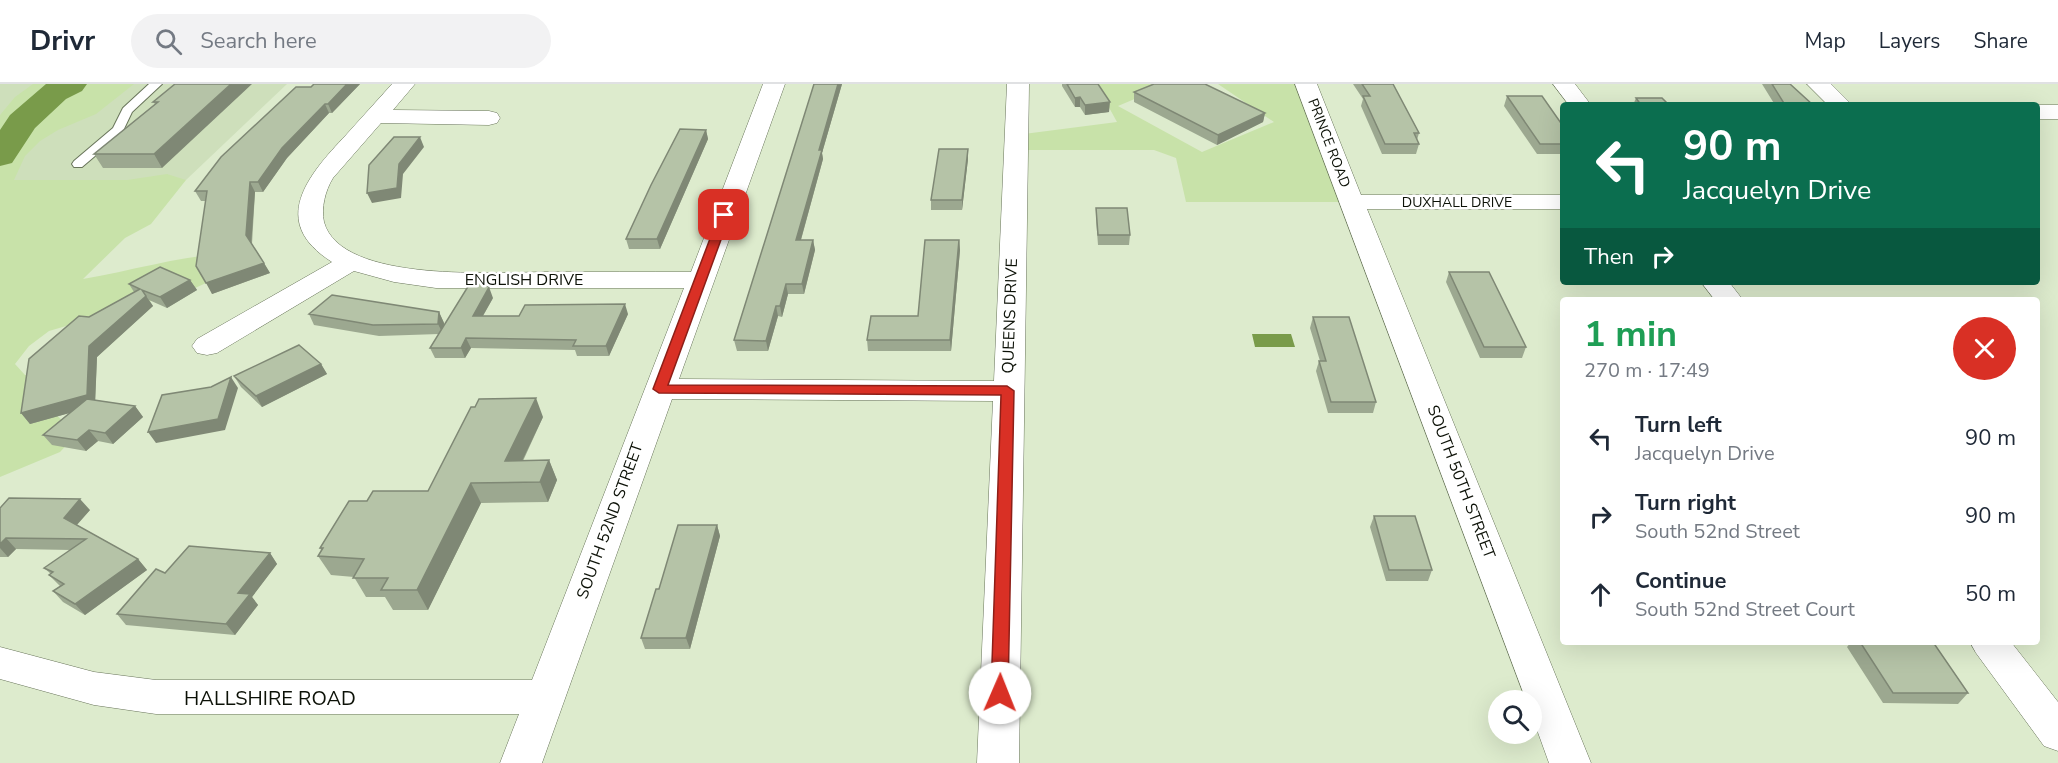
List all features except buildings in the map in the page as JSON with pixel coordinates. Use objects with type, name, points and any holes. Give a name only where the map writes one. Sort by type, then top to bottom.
[{"type":"street","name":"ENGLISH DRIVE","points":[[404,84],[326,171],[315,189],[310,205],[311,221],[318,236],[331,250],[351,262],[374,271],[436,280],[700,280]]},
{"type":"street","name":"SOUTH 52ND STREET","points":[[521,763],[774,84]]},
{"type":"street","name":"QUEENS DRIVE","points":[[998,763],[1007,391],[1018,84]]},
{"type":"street","name":"PRINCE ROAD","points":[[1305,84],[1352,202]]},
{"type":"street","points":[[1564,84],[1578,102]]},
{"type":"street","points":[[1818,84],[1838,102]]},
{"type":"street","points":[[2040,112],[2058,112]]},
{"type":"street","points":[[375,116],[489,118]]},
{"type":"street","name":"DUXHALL DRIVE","points":[[1352,202],[1560,202]]},
{"type":"street","name":"SOUTH 50TH STREET","points":[[1352,202],[1570,763]]},
{"type":"street","points":[[207,346],[351,262]]},
{"type":"street","points":[[1717,285],[1727,297]]},
{"type":"street","points":[[659,389],[1007,391]]},
{"type":"street","points":[[1991,645],[2058,733]]},
{"type":"street","name":"HALLSHIRE ROAD","points":[[0,663],[109,692],[150,697],[545,697]]},
{"type":"lane","points":[[78,164],[118,130],[128,110],[156,84]]},
{"type":"shaded area","points":[[0,84],[287,84],[186,180],[0,180]]},
{"type":"shaded area","points":[[33,84],[134,84],[96,114],[58,130],[40,141],[25,156],[14,180],[127,180],[167,174],[186,180],[151,224],[125,238],[83,279],[170,261],[222,254],[219,277],[193,289],[49,331],[29,346],[15,364],[25,375],[56,379],[49,407],[76,435],[60,452],[0,477],[0,115],[15,97]]},
{"type":"shaded area","points":[[1096,84],[1170,84],[1118,106],[1202,152],[1274,122],[1218,84],[1306,84],[1352,202],[1186,202],[1176,158],[1154,150],[1015,150],[1016,135],[1117,122]]},
{"type":"shaded area","points":[[1252,334],[1291,334],[1295,347],[1255,347]]},
{"type":"waterway","points":[[0,156],[22,122],[55,92],[71,84]]},
{"type":"route","points":[[724,215],[659,389],[1007,391],[1000,693]]}]
